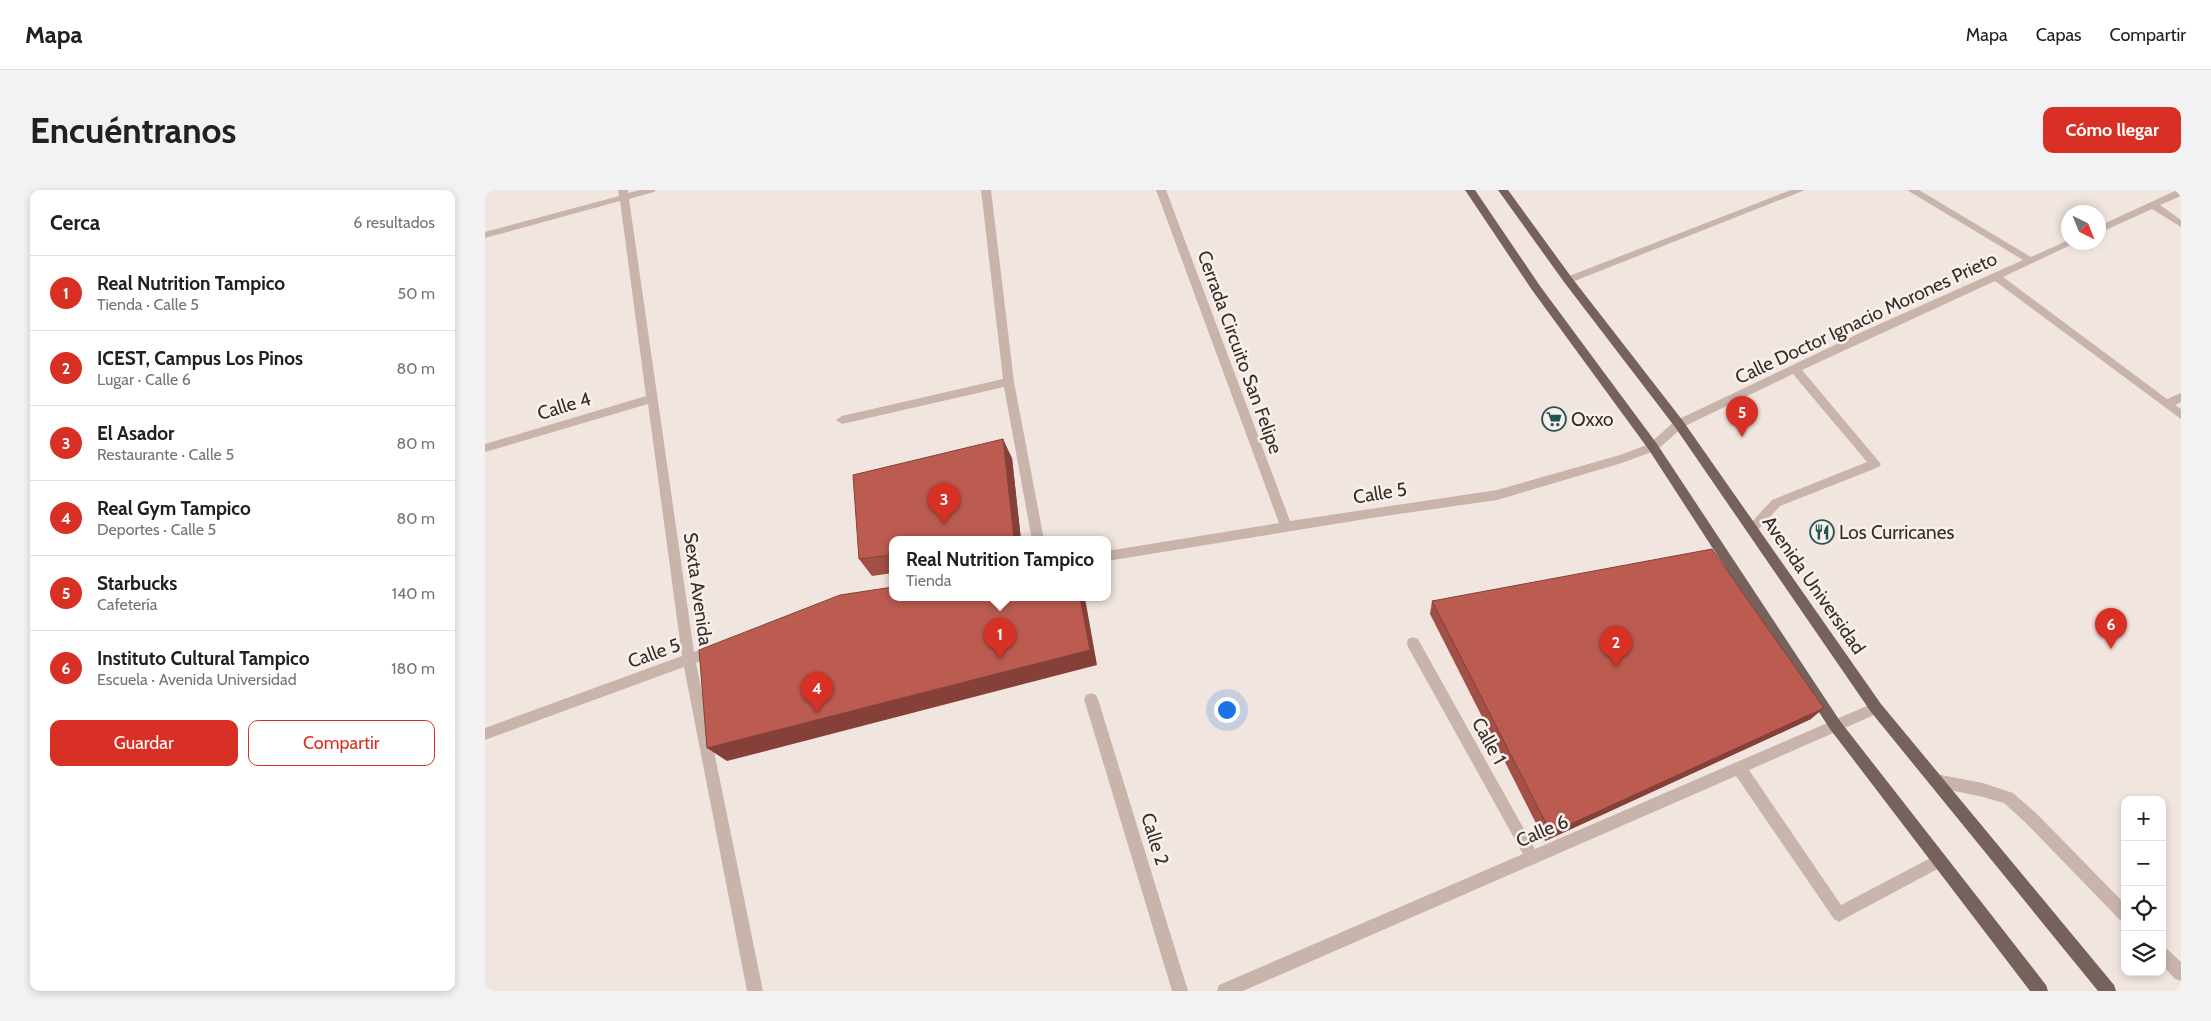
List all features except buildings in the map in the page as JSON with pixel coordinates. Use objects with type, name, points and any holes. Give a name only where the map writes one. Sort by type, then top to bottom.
[{"type":"main road","points":[[1470,190],[1537,288],[1653,447],[1835,725],[2040,991]]},
{"type":"main road","name":"Avenida Universidad","points":[[1503,190],[1568,280],[1679,424],[1876,708],[2108,991]]},
{"type":"street","points":[[485,235],[624,194],[651,190]]},
{"type":"street","points":[[986,190],[1009,382],[1037,536]]},
{"type":"street","name":"Cerrada Circuito San Felipe","points":[[1161,190],[1286,527]]},
{"type":"street","points":[[1568,280],[1800,190]]},
{"type":"street","points":[[1912,190],[2031,261]]},
{"type":"street","points":[[2106,227],[2181,192]]},
{"type":"street","name":"Sexta Avenida","points":[[624,194],[689,660],[755,991]]},
{"type":"street","points":[[2153,205],[2181,224]]},
{"type":"street","name":"Calle Doctor Ignacio Morones Prieto","points":[[1653,447],[1679,424],[2061,247]]},
{"type":"street","points":[[1996,277],[2181,415]]},
{"type":"street","points":[[1752,529],[1776,503],[1875,464],[1795,369]]},
{"type":"street","points":[[842,420],[1009,382]]},
{"type":"street","points":[[2166,404],[2181,396]]},
{"type":"street","name":"Calle 4","points":[[485,448],[653,398]]},
{"type":"street","name":"Calle 5","points":[[1111,555],[1497,495],[1623,459],[1653,447]]},
{"type":"street","name":"Calle 1","points":[[1413,643],[1532,857]]},
{"type":"street","name":"Calle 5","points":[[485,734],[725,646]]},
{"type":"street","name":"Calle 2","points":[[1091,698],[1180,991]]},
{"type":"street","name":"Calle 6","points":[[1225,991],[1876,708]]},
{"type":"street","points":[[1739,768],[1839,914],[1940,860]]},
{"type":"street","points":[[1936,781],[1983,790],[2008,798],[2031,818],[2121,911]]},
{"type":"street","points":[[2166,958],[2181,973]]},
{"type":"place","name":"Oxxo","points":[[1554,419]]},
{"type":"place","name":"Starbucks","points":[[1742,437]]},
{"type":"place","name":"El Asador","points":[[944,524]]},
{"type":"place","name":"Los Curricanes","points":[[1822,532]]},
{"type":"place","name":"Instituto Cultural Tampico","points":[[2111,649]]},
{"type":"place","name":"Real Nutrition Tampico","points":[[1000,659]]},
{"type":"place","name":"ICEST, Campus Los Pinos","points":[[1616,667]]},
{"type":"place","name":"Real Gym Tampico","points":[[817,713]]}]
